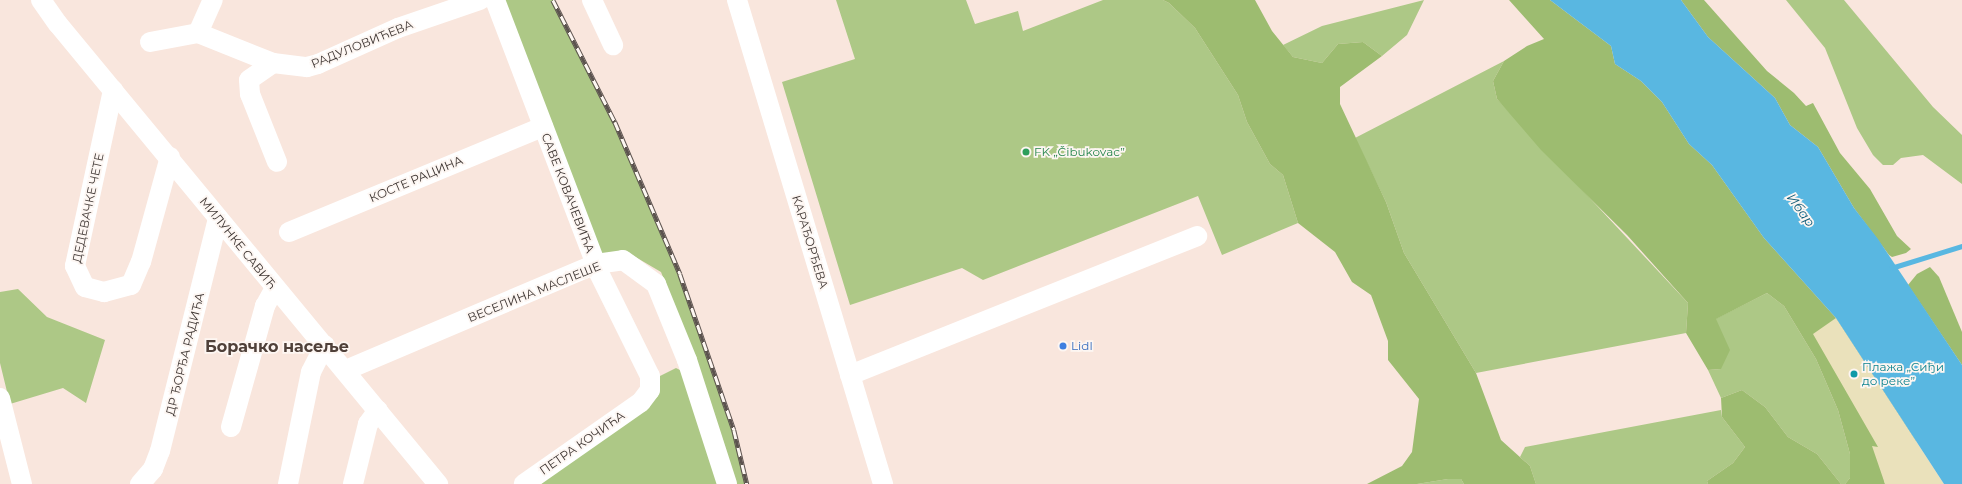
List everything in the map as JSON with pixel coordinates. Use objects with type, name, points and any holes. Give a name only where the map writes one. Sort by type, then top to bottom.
[{"type":"street","name":"МИЛУНКЕ САВИЋ","points":[[41,0],[50,15],[170,157],[275,288],[346,370],[378,410],[430,481]]},
{"type":"street","points":[[150,42],[198,33],[212,0]]},
{"type":"street","name":"РАДУЛОВИЋЕВА","points":[[198,33],[273,63],[294,66],[318,64],[398,28],[480,0]]},
{"type":"street","name":"САВЕ КОВАЧЕВИЋА","points":[[496,0],[596,264],[650,376],[650,390],[641,402]]},
{"type":"street","points":[[592,0],[613,45]]},
{"type":"street","name":"КАРАЂОРЂЕВА","points":[[737,0],[884,484]]},
{"type":"street","points":[[273,63],[249,80],[250,94],[277,162]]},
{"type":"street","name":"ДЕДЕВАЧКЕ ЧЕТЕ","points":[[113,90],[75,266],[85,287],[104,292],[131,285],[141,262],[170,157]]},
{"type":"street","name":"КОСТЕ РАЦИНА","points":[[290,232],[543,127]]},
{"type":"street","name":"ДР ЂОРЂА РАДИЋА","points":[[140,484],[152,469],[160,451],[218,218]]},
{"type":"street","points":[[850,375],[1197,236]]},
{"type":"street","name":"ВЕСЕЛИНА МАСЛЕШЕ","points":[[346,370],[596,264],[623,260],[656,284],[688,360],[727,484]]},
{"type":"street","points":[[231,427],[265,306],[275,288]]},
{"type":"street","points":[[288,484],[311,372],[325,345]]},
{"type":"street","points":[[0,398],[22,484]]},
{"type":"street","name":"ПЕТРА КОЧИЋА","points":[[524,484],[641,402]]},
{"type":"street","points":[[353,484],[368,424],[378,410]]},
{"type":"green space","points":[[495,0],[553,0],[615,122],[680,274],[734,430],[747,484],[730,484],[692,350],[661,272],[627,252],[596,264]]},
{"type":"green space","points":[[836,0],[966,0],[975,24],[1018,11],[1023,31],[1103,0],[1163,0],[1169,3],[1195,28],[1238,95],[1247,122],[1270,164],[1283,175],[1298,223],[1222,255],[1198,196],[983,280],[962,268],[850,305],[782,82],[855,59]]},
{"type":"green space","points":[[1163,0],[1255,0],[1272,31],[1293,57],[1322,63],[1338,44],[1363,42],[1382,56],[1340,87],[1340,104],[1386,202],[1404,253],[1476,373],[1501,440],[1530,466],[1536,484],[1464,484],[1461,479],[1448,479],[1417,484],[1367,484],[1402,466],[1412,452],[1419,399],[1388,360],[1388,341],[1371,295],[1352,282],[1335,252],[1298,223],[1283,175],[1270,164],[1247,122],[1238,95],[1195,28],[1169,3]]},
{"type":"green space","points":[[1424,0],[1407,35],[1382,56],[1363,42],[1338,44],[1322,63],[1293,57],[1283,45],[1322,26]]},
{"type":"green space","points":[[1509,0],[1550,0],[1611,46],[1615,64],[1641,81],[1662,102],[1689,144],[1712,165],[1764,238],[1836,318],[1916,441],[1882,470],[1885,484],[1845,484],[1850,478],[1850,454],[1838,410],[1816,359],[1784,306],[1767,293],[1716,319],[1730,350],[1721,369],[1708,370],[1686,333],[1688,303],[1627,235],[1541,150],[1497,99],[1493,81],[1504,61],[1527,46],[1544,39]]},
{"type":"green space","points":[[1681,0],[1704,0],[1767,71],[1794,93],[1806,106],[1813,103],[1840,153],[1870,189],[1897,236],[1911,249],[1906,253],[1892,257],[1889,255],[1854,208],[1818,147],[1790,125],[1775,98],[1708,37]]},
{"type":"green space","points":[[1786,0],[1844,0],[1933,107],[1962,135],[1962,184],[1923,155],[1901,158],[1893,165],[1883,165],[1873,155],[1857,128],[1825,48]]},
{"type":"green space","points":[[1504,61],[1493,81],[1497,99],[1688,303],[1686,333],[1476,373],[1404,253],[1386,202],[1355,138]]},
{"type":"green space","points":[[1930,267],[1939,277],[1962,332],[1962,365],[1908,285],[1917,274]]},
{"type":"green space","points":[[18,289],[47,317],[105,340],[86,403],[63,388],[10,404],[0,363],[0,292]]},
{"type":"green space","points":[[1767,293],[1784,306],[1816,359],[1838,410],[1850,454],[1850,478],[1845,484],[1841,484],[1817,454],[1788,437],[1765,407],[1742,390],[1721,398],[1708,370],[1721,369],[1715,319]]},
{"type":"green space","points":[[676,368],[684,372],[720,484],[526,484],[641,402],[660,376]]},
{"type":"green space","points":[[1742,390],[1765,407],[1788,437],[1817,454],[1841,484],[1708,484],[1707,481],[1733,463],[1745,447],[1722,417],[1721,398]]},
{"type":"green space","points":[[1721,410],[1722,417],[1745,447],[1733,463],[1707,481],[1708,484],[1536,484],[1530,466],[1520,457],[1525,447]]},
{"type":"green space","points":[[1448,479],[1461,479],[1464,484],[1417,484]]},
{"type":"sand","name":"Плажа „Сиђи до реке”","points":[[1836,318],[1944,484],[1885,484],[1872,446],[1878,447],[1813,334]]},
{"type":"water","name":"Ибар","points":[[1550,0],[1681,0],[1708,37],[1775,98],[1790,125],[1818,147],[1854,208],[1878,239],[1962,365],[1962,484],[1944,484],[1836,318],[1764,238],[1712,165],[1689,144],[1662,102],[1641,81],[1615,64],[1611,46]]},
{"type":"waterway","points":[[1891,268],[1962,246]]},
{"type":"railway","points":[[553,0],[615,122],[680,274],[734,430],[747,484]]},
{"type":"place","name":"FK „Čibukovac”","points":[[1026,152]]},
{"type":"place","name":"Lidl","points":[[1063,346]]},
{"type":"place","name":"Плажа „Сиђи до реке”","points":[[1854,374]]},
{"type":"district","name":"Борачко насеље","points":[[277,347]]}]
